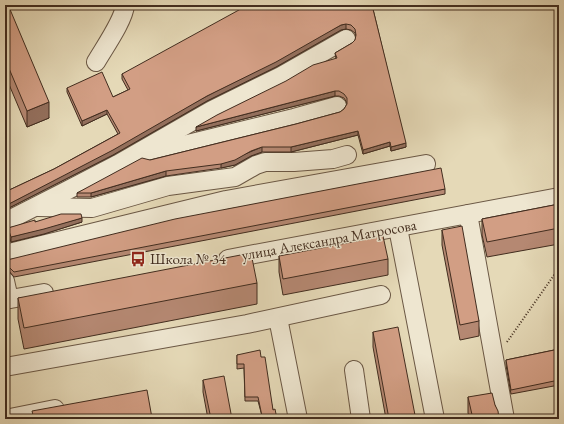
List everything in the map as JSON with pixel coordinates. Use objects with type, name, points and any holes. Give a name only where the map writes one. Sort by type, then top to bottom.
[{"type":"street","points":[[96,62],[119,22],[125,9],[125,5]]},
{"type":"street","points":[[5,222],[124,160],[212,110],[281,76],[346,39]]},
{"type":"street","points":[[124,160],[337,106]]},
{"type":"street","points":[[35,207],[92,208],[168,186],[235,177],[256,165],[265,162],[294,162],[347,155]]},
{"type":"street","points":[[5,254],[226,200],[426,164]]},
{"type":"street","name":"улица Александра Матросова","points":[[211,262],[559,197]]},
{"type":"street","points":[[468,214],[505,419]]},
{"type":"street","points":[[398,228],[436,419]]},
{"type":"street","points":[[5,281],[7,300],[64,289]]},
{"type":"street","points":[[5,367],[146,343],[278,318],[380,295]]},
{"type":"street","points":[[278,318],[298,419]]},
{"type":"street","points":[[354,370],[361,419]]},
{"type":"street","points":[[5,419],[73,406]]},
{"type":"path","points":[[495,360],[559,268]]},
{"type":"building","points":[[248,5],[372,5],[406,143],[391,147],[390,142],[363,150],[358,131],[291,147],[262,147],[235,160],[221,164],[166,171],[91,193],[77,193],[142,158],[150,160],[340,112],[347,104],[347,98],[339,91],[335,91],[196,127],[286,81],[313,65],[337,58],[335,53],[355,40],[355,29],[351,25],[346,24],[341,25],[276,62],[207,96],[113,150],[5,206],[5,192],[54,169],[120,133],[107,110],[82,121],[67,88],[102,72],[113,97],[130,89],[122,74]]},
{"type":"building","points":[[9,7],[49,102],[27,111],[5,59],[5,9]]},
{"type":"building","points":[[441,168],[445,189],[14,272],[9,267],[5,267],[5,260],[175,219]]},
{"type":"building","points":[[559,204],[559,228],[487,242],[482,219]]},
{"type":"building","points":[[61,214],[81,214],[82,218],[11,237],[8,228]]},
{"type":"building","points":[[462,226],[479,321],[460,325],[442,230]]},
{"type":"building","points":[[383,236],[388,259],[283,279],[279,256]]},
{"type":"building","points":[[251,253],[257,283],[24,328],[18,298]]},
{"type":"building","points":[[398,327],[415,415],[389,419],[373,332]]},
{"type":"building","points":[[559,349],[559,380],[511,390],[506,360]]},
{"type":"building","points":[[260,350],[261,357],[265,357],[273,410],[275,409],[277,419],[260,419],[262,416],[258,397],[245,397],[244,364],[237,364],[237,355]]},
{"type":"building","points":[[224,376],[232,419],[211,419],[203,380]]},
{"type":"building","points":[[147,390],[152,418],[148,419],[34,419],[32,411]]},
{"type":"building","points":[[492,393],[499,419],[473,419],[468,397]]},
{"type":"place","name":"Школа № 34","points":[[138,259]]}]
